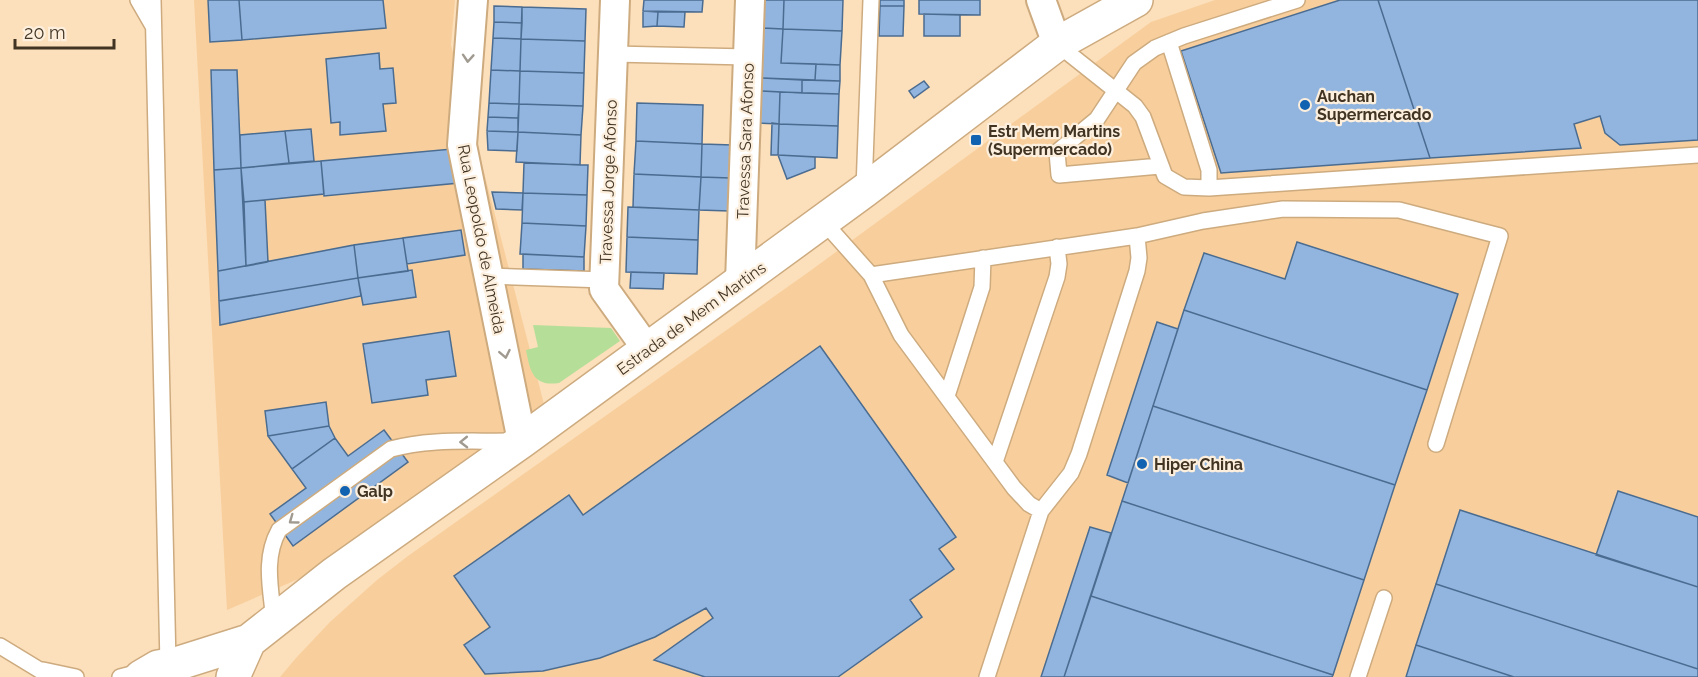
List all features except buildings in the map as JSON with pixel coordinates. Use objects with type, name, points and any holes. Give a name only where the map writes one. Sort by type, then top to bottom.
[{"type":"street","name":"Rua Leopoldo de Almeida","points":[[473,0],[462,145],[522,441]]},
{"type":"street","name":"Travessa Jorge Afonso","points":[[615,0],[604,289],[647,349]]},
{"type":"street","name":"Travessa Sara Afonso","points":[[740,282],[750,0]]},
{"type":"street","points":[[1041,0],[1056,44]]},
{"type":"street","name":"Estrada de Mem Martins","points":[[169,670],[262,631],[334,574],[522,441],[864,191],[1056,44],[1092,22],[1136,0]]},
{"type":"street","name":"Estrada de Mem Martins","points":[[233,677],[262,631]]},
{"type":"lane","points":[[138,0],[154,30]]},
{"type":"lane","points":[[120,677],[169,670],[153,0]]},
{"type":"lane","points":[[864,191],[871,0]]},
{"type":"lane","points":[[1160,166],[1059,175],[1057,152],[1097,119],[1134,63],[1155,48],[1297,0]]},
{"type":"lane","points":[[1169,42],[1209,170],[1209,188]]},
{"type":"lane","points":[[1056,44],[1135,106],[1143,117],[1165,176],[1184,187],[1209,188],[1698,155]]},
{"type":"lane","points":[[613,54],[748,57]]},
{"type":"lane","points":[[872,275],[1137,236],[1283,209],[1399,210],[1500,236],[1436,444]]},
{"type":"lane","points":[[823,221],[872,275],[901,335],[995,462],[1029,504],[1041,511]]},
{"type":"lane","points":[[987,677],[1041,511],[1071,473],[1079,454],[1137,272],[1139,258],[1137,236]]},
{"type":"lane","points":[[995,462],[1056,277],[1059,264],[1057,247]]},
{"type":"lane","points":[[947,396],[982,287],[983,258]]},
{"type":"lane","points":[[489,276],[605,280]]},
{"type":"lane","points":[[262,631],[268,567],[273,541],[279,530],[391,449],[424,443],[522,441]]},
{"type":"lane","points":[[1358,677],[1384,598]]},
{"type":"lane","points":[[0,646],[45,673],[76,677]]},
{"type":"shaded area","points":[[194,0],[455,0],[451,45],[545,408],[303,577],[227,610]]},
{"type":"shaded area","points":[[1215,0],[1698,0],[1698,677],[280,677],[330,622],[408,556],[810,271],[1151,22]]},
{"type":"green space","points":[[533,325],[611,328],[620,341],[559,383],[550,384],[538,380],[529,365],[526,350],[538,347]]},
{"type":"place","name":"Auchan Supermercado","points":[[1305,105]]},
{"type":"place","name":"Estr Mem Martins (Supermercado)","points":[[976,140]]},
{"type":"place","name":"Hiper China","points":[[1142,464]]},
{"type":"place","name":"Galp","points":[[345,491]]}]
